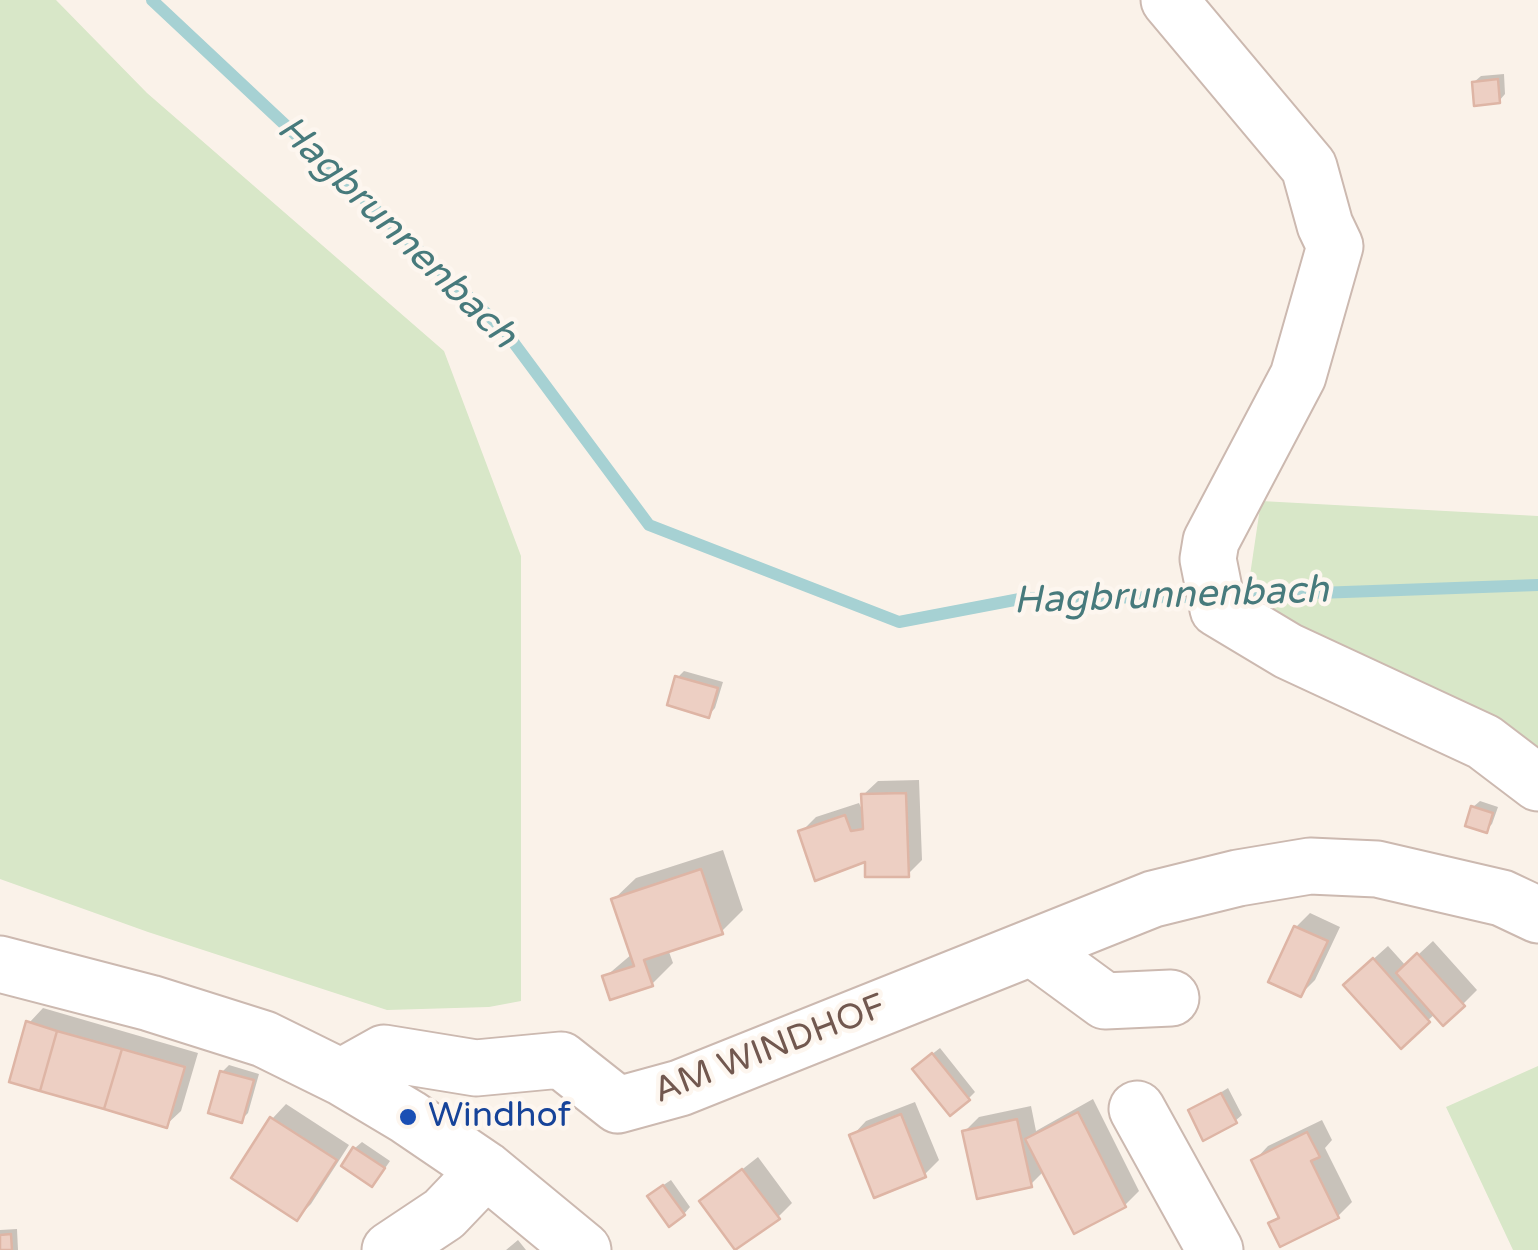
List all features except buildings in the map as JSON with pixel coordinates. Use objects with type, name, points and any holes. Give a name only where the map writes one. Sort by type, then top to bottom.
[{"type":"street","points":[[1169,0],[1309,167],[1335,246],[1298,376],[1211,541],[1213,584],[1288,651],[1484,742],[1538,783]]},
{"type":"street","name":"AM WINDHOF","points":[[341,1077],[384,1053],[476,1068],[561,1060],[618,1105],[680,1088],[1153,899],[1238,878],[1310,866],[1378,869],[1502,898],[1538,915]]},
{"type":"street","points":[[1034,949],[1105,1000],[1171,998]]},
{"type":"street","points":[[0,964],[150,1003],[264,1039],[341,1077],[408,1117],[486,1170],[584,1250]]},
{"type":"street","points":[[1137,1109],[1215,1250]]},
{"type":"street","points":[[390,1250],[444,1214],[486,1170]]},
{"type":"green space","points":[[0,0],[56,0],[147,93],[444,351],[521,556],[521,1001],[489,1007],[387,1010],[0,879]]},
{"type":"green space","points":[[1261,501],[1538,516],[1538,796],[1245,609]]},
{"type":"green space","points":[[1538,1066],[1538,1250],[1513,1250],[1446,1107]]},
{"type":"waterway","name":"Hagbrunnenbach","points":[[152,0],[505,331],[649,525],[899,622],[1025,598],[1200,597]]},
{"type":"waterway","name":"Hagbrunnenbach","points":[[1235,596],[1538,585]]},
{"type":"place","name":"Windhof","points":[[408,1117]]}]
